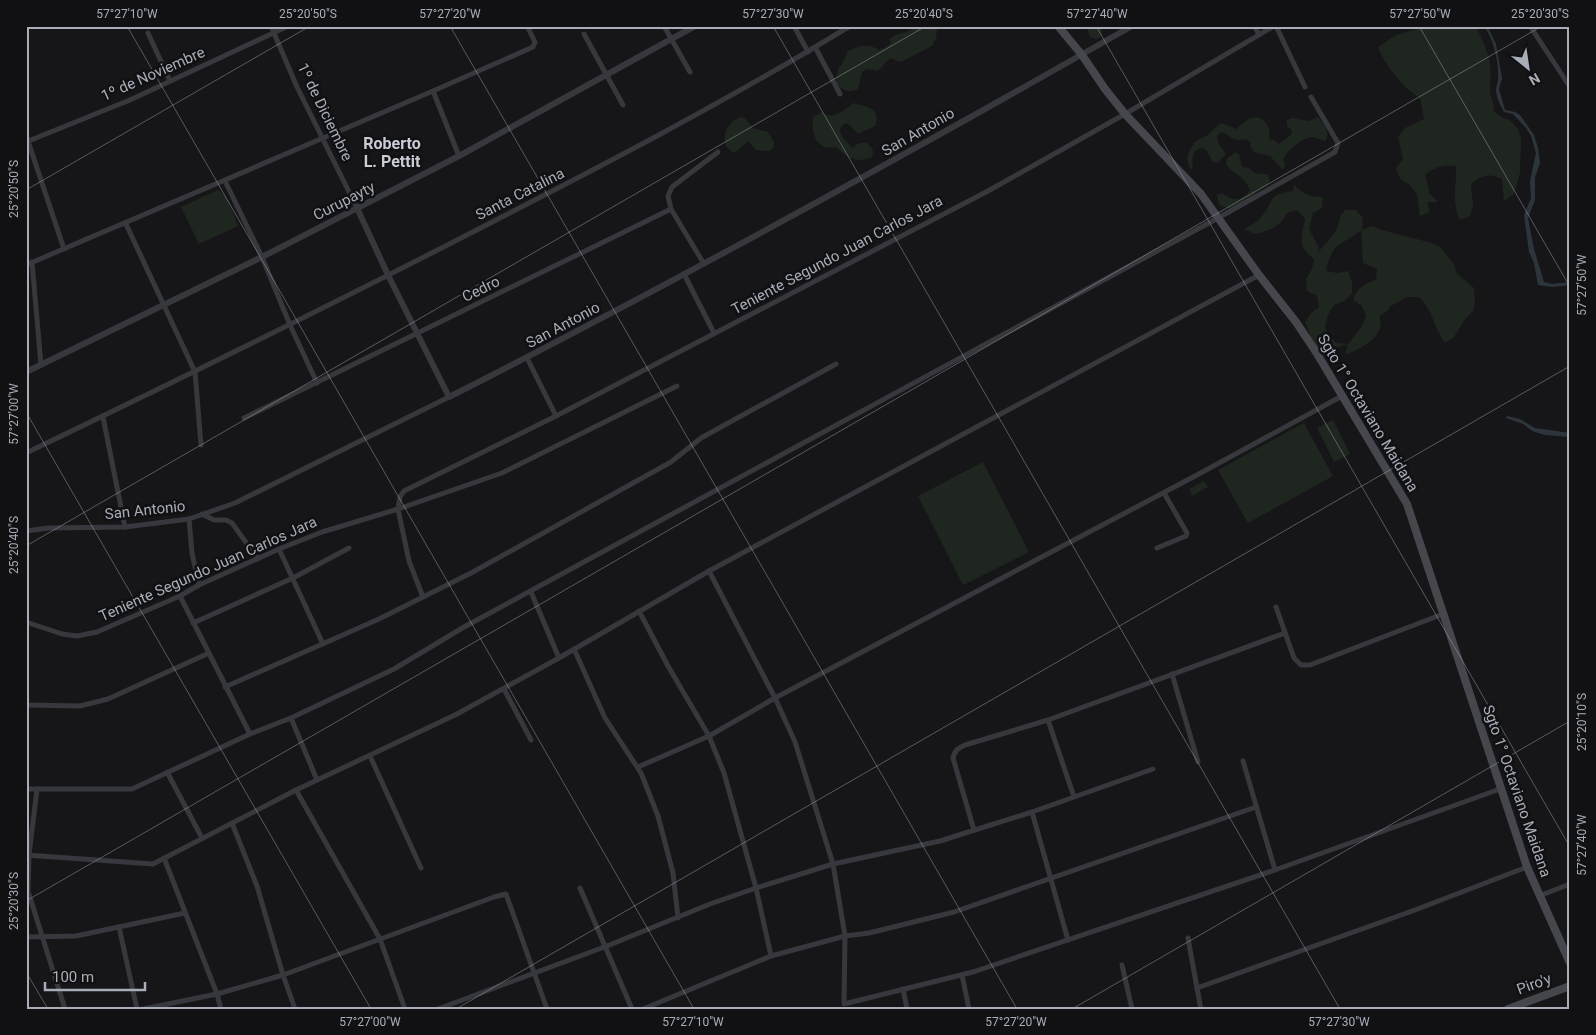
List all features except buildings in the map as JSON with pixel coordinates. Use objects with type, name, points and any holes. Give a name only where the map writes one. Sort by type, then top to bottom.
[{"type":"main road","name":"Sgto 1° Octaviano Maidana","points":[[1058,26],[1082,55],[1125,114],[1201,194],[1259,275],[1296,322],[1407,504],[1527,867],[1570,963]]},
{"type":"main road","name":"Piro'y","points":[[1508,1009],[1570,986]]},
{"type":"street","name":"1º de Diciembre","points":[[271,26],[297,87],[357,208]]},
{"type":"street","name":"1º de Noviembre","points":[[27,140],[130,100],[288,26]]},
{"type":"street","points":[[41,365],[29,264],[126,224],[533,47],[534,42],[527,26]]},
{"type":"street","points":[[664,26],[690,72]]},
{"type":"street","name":"Curupayty","points":[[26,372],[262,257],[459,156],[695,26]]},
{"type":"street","points":[[794,26],[808,52]]},
{"type":"street","name":"Santa Catalina","points":[[26,453],[290,325],[611,161],[808,52],[850,26]]},
{"type":"street","name":"San Antonio","points":[[26,531],[56,528],[125,527],[189,519],[234,502],[527,358],[848,187],[1132,26]]},
{"type":"street","points":[[1254,26],[1259,34]]},
{"type":"street","points":[[1275,26],[1305,87]]},
{"type":"street","name":"Teniente Segundo Juan Carlos Jara","points":[[398,509],[400,497],[404,491],[556,416],[988,190],[1125,114],[1275,26]]},
{"type":"street","points":[[1530,26],[1569,83]]},
{"type":"street","points":[[148,33],[170,81]]},
{"type":"street","points":[[584,34],[623,105]]},
{"type":"street","points":[[815,47],[840,94]]},
{"type":"street","points":[[433,91],[459,156]]},
{"type":"street","points":[[26,789],[132,789],[250,734],[291,718],[394,669],[464,627],[1218,218],[1335,152],[1338,143],[1311,97]]},
{"type":"street","points":[[27,140],[64,249]]},
{"type":"street","points":[[704,264],[672,209],[668,196],[672,187],[718,152]]},
{"type":"street","points":[[225,181],[262,257],[290,325],[317,383]]},
{"type":"street","points":[[357,208],[449,397]]},
{"type":"street","name":"Cedro","points":[[244,418],[672,209]]},
{"type":"street","points":[[126,224],[195,372],[201,444]]},
{"type":"street","points":[[684,274],[714,333]]},
{"type":"street","points":[[28,855],[153,864],[296,790],[455,715],[504,689],[709,571],[1259,275]]},
{"type":"street","points":[[527,358],[556,416]]},
{"type":"street","points":[[226,687],[379,619],[473,572],[671,462],[701,438],[836,364]]},
{"type":"street","name":"Teniente Segundo Juan Carlos Jara","points":[[26,622],[62,634],[77,636],[97,632],[180,596],[279,549],[322,532],[398,509],[502,473],[677,386]]},
{"type":"street","points":[[638,766],[709,736],[775,698],[1164,493],[1342,396]]},
{"type":"street","points":[[103,417],[125,527]]},
{"type":"street","points":[[1157,548],[1187,534],[1164,493]]},
{"type":"street","points":[[398,509],[410,561],[423,597]]},
{"type":"street","points":[[202,514],[214,520],[232,522],[258,559]]},
{"type":"street","points":[[189,519],[192,553],[200,585]]},
{"type":"street","points":[[193,623],[293,578],[349,548]]},
{"type":"street","points":[[279,549],[323,644]]},
{"type":"street","points":[[709,571],[775,698],[795,742],[834,864],[845,936],[844,1004],[974,972],[1275,870],[1500,789]]},
{"type":"street","points":[[531,592],[559,658]]},
{"type":"street","points":[[180,596],[250,734]]},
{"type":"street","points":[[1276,607],[1294,658],[1301,665],[1310,665],[1443,614]]},
{"type":"street","points":[[639,611],[668,666],[709,736],[724,773],[756,888],[771,956]]},
{"type":"street","points":[[974,830],[954,758],[954,753],[958,748],[965,744],[1048,720],[1285,633]]},
{"type":"street","points":[[574,649],[605,718],[638,766],[658,816],[673,873],[678,918]]},
{"type":"street","points":[[26,705],[80,706],[108,699],[209,653]]},
{"type":"street","points":[[1172,674],[1198,762]]},
{"type":"street","points":[[504,689],[531,740]]},
{"type":"street","points":[[291,718],[317,780]]},
{"type":"street","points":[[1048,720],[1074,797]]},
{"type":"street","points":[[370,756],[422,868]]},
{"type":"street","points":[[1242,761],[1275,870]]},
{"type":"street","points":[[438,1009],[756,888],[834,864],[940,841],[1032,812],[1153,769]]},
{"type":"street","points":[[167,772],[202,838]]},
{"type":"street","points":[[37,789],[28,855],[28,891],[65,1009]]},
{"type":"street","points":[[296,790],[380,939],[405,1009]]},
{"type":"street","points":[[643,1009],[771,956],[845,936],[869,933],[954,912],[1256,807]]},
{"type":"street","points":[[1032,812],[1068,940]]},
{"type":"street","points":[[232,823],[257,886],[295,1009]]},
{"type":"street","points":[[164,858],[217,994],[221,1009]]},
{"type":"street","points":[[1197,988],[1415,910],[1527,867]]},
{"type":"street","points":[[1539,896],[1570,884]]},
{"type":"street","points":[[580,888],[607,946],[632,1009]]},
{"type":"street","points":[[143,1009],[217,994],[283,975],[506,894],[547,1009]]},
{"type":"street","points":[[26,938],[76,936],[185,913]]},
{"type":"street","points":[[120,928],[137,1009]]},
{"type":"street","points":[[1188,938],[1201,1009]]},
{"type":"street","points":[[1122,965],[1132,1009]]},
{"type":"street","points":[[962,974],[969,1009]]},
{"type":"street","points":[[903,988],[907,1009]]},
{"type":"shaded area","points":[[915,26],[936,26],[937,36],[932,46],[901,62],[890,58],[878,71],[867,69],[862,72],[858,89],[846,91],[837,84],[836,78],[839,67],[848,51],[860,46],[871,46],[879,50],[890,44],[890,39],[896,35],[909,31]]},
{"type":"shaded area","points":[[1086,26],[1101,26],[1102,33],[1100,38],[1090,37]]},
{"type":"shaded area","points":[[1420,26],[1476,26],[1489,60],[1493,110],[1501,117],[1511,121],[1518,129],[1521,139],[1520,173],[1514,194],[1504,201],[1502,179],[1486,176],[1479,179],[1471,184],[1473,206],[1470,216],[1460,220],[1455,200],[1456,166],[1440,167],[1425,174],[1430,194],[1438,202],[1427,202],[1430,212],[1420,216],[1417,194],[1410,185],[1400,179],[1396,168],[1403,159],[1398,137],[1405,128],[1424,119],[1420,98],[1395,76],[1378,47],[1396,35],[1417,29]]},
{"type":"shaded area","points":[[1484,26],[1487,26],[1496,44],[1502,78],[1499,89],[1505,110],[1520,115],[1534,135],[1538,148],[1540,163],[1535,177],[1535,200],[1528,218],[1534,249],[1544,282],[1552,284],[1570,282],[1570,285],[1552,287],[1538,285],[1534,263],[1529,252],[1524,215],[1531,198],[1530,181],[1536,153],[1531,136],[1526,128],[1513,114],[1504,112],[1499,101],[1496,90],[1498,79],[1497,58],[1491,38]]},
{"type":"shaded area","points":[[854,103],[872,109],[877,120],[875,126],[858,134],[850,125],[845,123],[840,130],[842,136],[853,148],[857,144],[866,142],[872,149],[872,157],[861,160],[848,157],[836,147],[829,148],[819,144],[813,129],[813,117],[822,112],[830,116],[834,115]]},
{"type":"shaded area","points":[[741,117],[746,119],[753,128],[768,132],[774,142],[774,146],[770,151],[756,150],[748,141],[735,153],[729,150],[724,139],[725,134],[731,123]]},
{"type":"shaded area","points":[[1318,117],[1327,131],[1327,138],[1325,141],[1313,137],[1304,139],[1285,156],[1283,170],[1270,156],[1254,152],[1250,142],[1246,139],[1236,140],[1221,132],[1217,136],[1218,143],[1226,154],[1218,163],[1212,161],[1207,151],[1202,148],[1195,151],[1192,170],[1189,167],[1187,159],[1195,142],[1208,135],[1222,123],[1236,129],[1247,120],[1258,118],[1268,126],[1269,139],[1279,144],[1292,134],[1291,129],[1287,126],[1287,120],[1292,118],[1308,121]]},
{"type":"shaded area","points":[[1236,152],[1240,156],[1242,167],[1249,168],[1256,173],[1268,175],[1270,180],[1268,185],[1250,199],[1230,209],[1219,205],[1217,195],[1222,193],[1230,198],[1239,199],[1250,191],[1245,181],[1226,163],[1227,158]]},
{"type":"shaded area","points":[[1294,185],[1300,191],[1307,194],[1323,197],[1322,208],[1313,213],[1309,229],[1319,248],[1317,253],[1336,230],[1340,217],[1345,210],[1356,210],[1363,218],[1362,230],[1372,226],[1439,246],[1454,264],[1457,274],[1474,288],[1475,300],[1473,311],[1466,318],[1454,337],[1445,343],[1424,303],[1419,297],[1407,297],[1389,307],[1389,310],[1379,316],[1381,323],[1376,336],[1364,346],[1345,355],[1348,344],[1327,351],[1316,352],[1305,322],[1311,313],[1319,307],[1317,296],[1307,291],[1306,279],[1312,269],[1314,259],[1302,245],[1305,218],[1297,210],[1287,213],[1274,228],[1255,234],[1244,229],[1259,219],[1275,197],[1293,191]],"holes":[[[1361,230],[1363,263],[1377,269],[1376,280],[1361,287],[1356,292],[1353,300],[1362,306],[1366,316],[1362,326],[1348,344],[1337,343],[1328,336],[1325,326],[1328,315],[1334,305],[1344,301],[1352,293],[1352,282],[1348,271],[1337,273],[1326,271],[1334,250]]]},
{"type":"shaded area","points":[[218,190],[226,196],[238,226],[199,244],[181,207]]},
{"type":"shaded area","points":[[1507,416],[1520,419],[1535,428],[1570,433],[1570,437],[1545,435],[1532,431],[1523,424],[1506,418]]},
{"type":"shaded area","points":[[1333,420],[1350,454],[1334,462],[1317,428]]},
{"type":"shaded area","points":[[1304,423],[1333,476],[1248,523],[1218,470]]},
{"type":"shaded area","points":[[983,462],[1029,552],[963,585],[918,496]]},
{"type":"shaded area","points":[[1204,481],[1208,487],[1192,496],[1189,489]]},
{"type":"district","name":"Roberto L. Pettit","points":[[392,152]]}]
